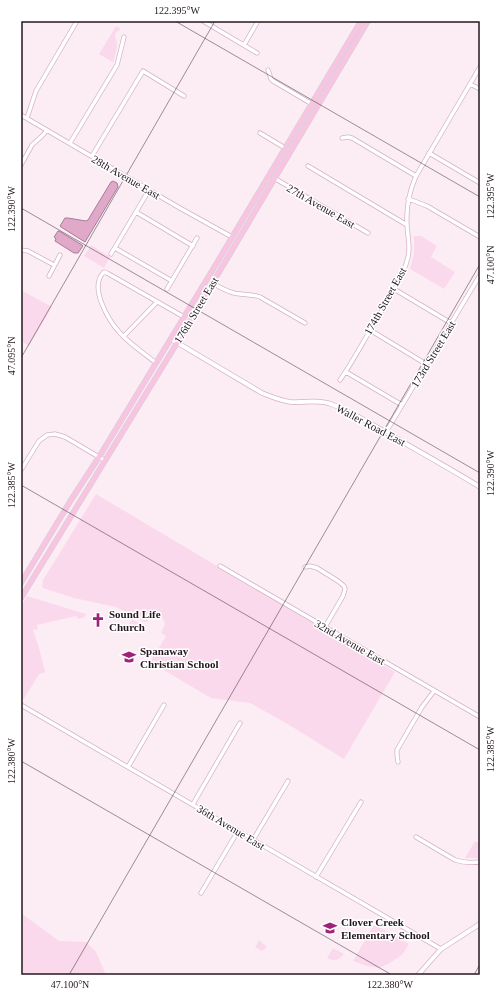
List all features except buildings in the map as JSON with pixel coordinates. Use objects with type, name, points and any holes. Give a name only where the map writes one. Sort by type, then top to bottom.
[{"type":"main road","name":"176th Street East","points":[[21,583],[171,339],[361,21]]},
{"type":"main road","name":"176th Street East","points":[[21,598],[104,460],[177,343],[368,21]]},
{"type":"main road","points":[[303,130],[302,125],[317,100],[316,98]]},
{"type":"main road","points":[[223,265],[222,260],[234,241],[232,237]]},
{"type":"street","points":[[27,118],[36,91],[77,21]]},
{"type":"street","points":[[204,21],[257,52]]},
{"type":"street","points":[[244,45],[258,21]]},
{"type":"street","points":[[70,143],[117,65],[124,37]]},
{"type":"street","name":"174th Street East","points":[[340,380],[394,289],[403,271],[408,257],[409,244],[407,206],[410,191],[416,176],[480,67]]},
{"type":"street","points":[[268,70],[273,81],[312,104]]},
{"type":"street","points":[[92,156],[143,71],[184,96]]},
{"type":"street","points":[[470,84],[480,89]]},
{"type":"street","name":"28th Avenue East","points":[[21,115],[232,237]]},
{"type":"street","points":[[21,165],[32,145],[47,130]]},
{"type":"street","points":[[260,133],[285,148]]},
{"type":"street","points":[[342,138],[352,138],[416,176]]},
{"type":"street","points":[[429,153],[480,182]]},
{"type":"street","points":[[308,166],[407,225]]},
{"type":"street","name":"27th Avenue East","points":[[274,178],[368,233]]},
{"type":"street","points":[[112,254],[149,190]]},
{"type":"street","points":[[408,199],[427,206],[480,237]]},
{"type":"street","points":[[136,212],[193,246]]},
{"type":"street","points":[[167,289],[198,238]]},
{"type":"street","points":[[115,248],[172,281]]},
{"type":"street","points":[[21,250],[28,251],[54,266]]},
{"type":"street","points":[[48,276],[60,255]]},
{"type":"street","points":[[156,363],[120,333],[112,322],[100,298],[98,286],[101,275],[104,272],[107,273],[184,317]]},
{"type":"street","name":"173rd Street East","points":[[386,432],[480,275]]},
{"type":"street","points":[[212,283],[228,292],[260,297],[305,323]]},
{"type":"street","points":[[394,289],[451,323]]},
{"type":"street","points":[[124,336],[157,302]]},
{"type":"street","points":[[370,330],[426,364]]},
{"type":"street","name":"Waller Road East","points":[[171,339],[268,396],[279,400],[292,402],[321,401],[330,403],[350,412],[480,487]]},
{"type":"street","points":[[346,372],[402,405]]},
{"type":"street","points":[[21,470],[39,441],[47,435],[55,434],[62,435],[104,460]]},
{"type":"street","name":"32nd Avenue East","points":[[220,566],[480,717]]},
{"type":"street","points":[[305,567],[310,566],[316,568],[344,586],[343,596],[325,627]]},
{"type":"street","points":[[398,762],[397,750],[422,707],[434,691]]},
{"type":"street","name":"36th Avenue East","points":[[21,705],[441,949]]},
{"type":"street","points":[[128,767],[164,705]]},
{"type":"street","points":[[193,804],[240,723]]},
{"type":"street","points":[[252,840],[288,781]]},
{"type":"street","points":[[316,877],[361,802]]},
{"type":"street","points":[[201,893],[238,831]]},
{"type":"street","points":[[416,837],[460,862],[480,862]]},
{"type":"street","points":[[418,975],[441,949],[480,924]]},
{"type":"shaded area","points":[[116,26],[121,29],[115,35],[117,46],[113,62],[99,54]]},
{"type":"shaded area","points":[[113,181],[117,183],[118,187],[85,242],[60,226],[65,218],[88,220]]},
{"type":"shaded area","points":[[58,231],[83,246],[78,253],[74,253],[55,241],[56,239],[54,237]]},
{"type":"shaded area","points":[[414,236],[421,236],[437,246],[431,257],[455,272],[444,289],[410,269],[414,253]]},
{"type":"shaded area","points":[[91,245],[110,257],[104,268],[84,256]]},
{"type":"shaded area","points":[[21,290],[52,307],[29,346],[21,341]]},
{"type":"shaded area","points":[[96,494],[395,672],[344,759],[286,723],[250,703],[211,698],[150,662],[166,636],[161,633],[165,624],[164,620],[159,617],[154,616],[144,622],[116,607],[74,598],[43,588],[43,580]]},
{"type":"shaded area","points":[[27,596],[86,614],[85,617],[78,619],[76,616],[37,625],[38,629],[33,630],[45,672],[39,674],[24,699],[21,698],[21,606]]},
{"type":"shaded area","points":[[132,619],[142,625],[139,630],[129,624]]},
{"type":"shaded area","points":[[475,841],[480,844],[480,858],[465,858]]},
{"type":"shaded area","points":[[21,913],[59,941],[86,942],[96,952],[106,975],[21,975]]},
{"type":"shaded area","points":[[373,926],[377,926],[409,944],[402,955],[379,968],[353,961]]},
{"type":"shaded area","points":[[259,940],[267,947],[262,951],[255,947]]},
{"type":"shaded area","points":[[333,948],[344,954],[336,960],[327,958]]},
{"type":"place","name":"Sound Life Church","points":[[98,620]]},
{"type":"place","name":"Spanaway Christian School","points":[[129,657]]},
{"type":"place","name":"Clover Creek Elementary School","points":[[330,928]]}]
